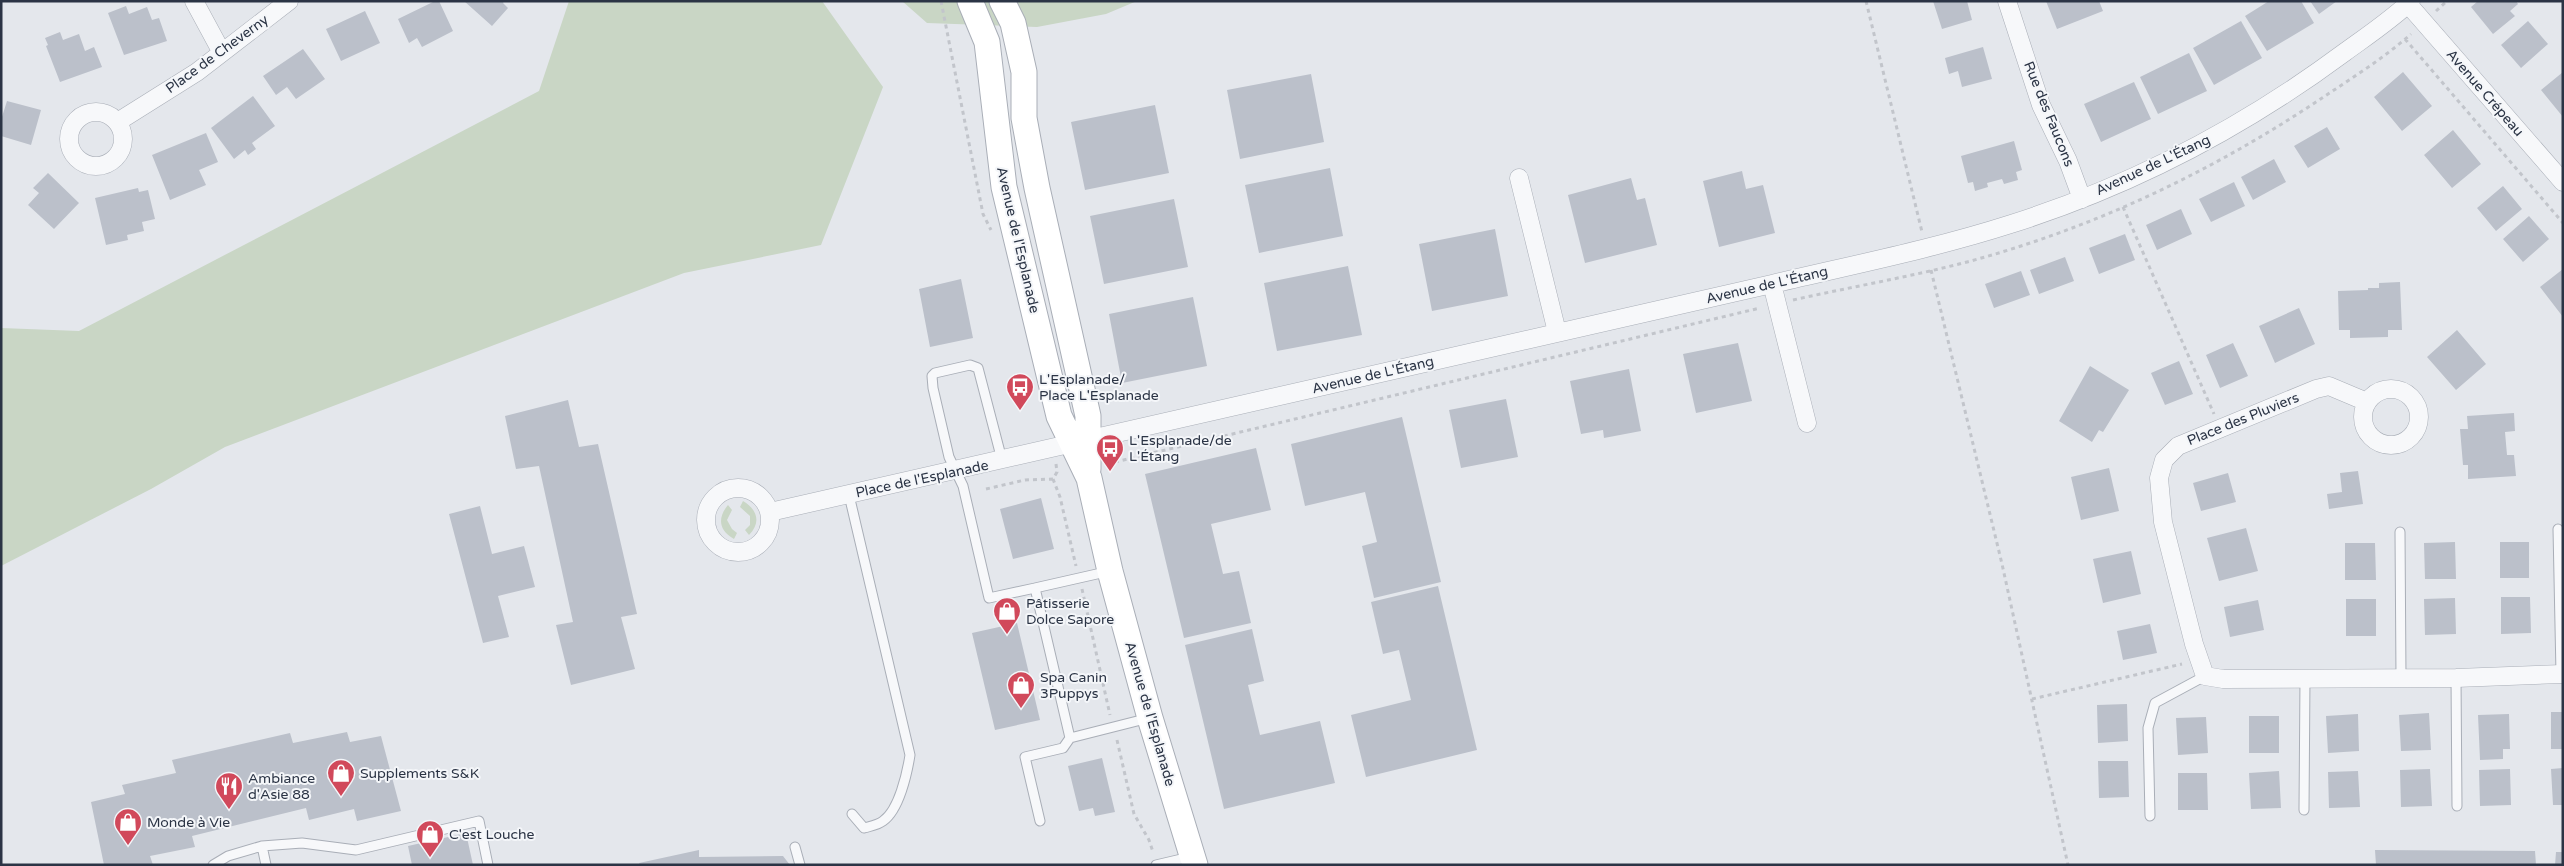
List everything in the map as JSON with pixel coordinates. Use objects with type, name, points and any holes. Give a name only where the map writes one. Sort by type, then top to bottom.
[{"type":"street","points":[[194,1],[221,51]]},
{"type":"street","name":"Place de Cheverny","points":[[119,121],[197,72],[221,51],[288,1]]},
{"type":"street","name":"Avenue de l'Esplanade","points":[[970,1],[987,42],[1004,186],[1059,416],[1081,443],[1110,571],[1150,718],[1194,861]]},
{"type":"street","name":"Avenue de l'Esplanade","points":[[1002,1],[1013,23],[1024,72],[1026,127],[1037,188],[1088,416],[1081,443]]},
{"type":"street","name":"Rue des Faucons","points":[[2007,1],[2042,105],[2069,164],[2082,199]]},
{"type":"street","name":"Avenue de L'Étang","points":[[1081,443],[1772,284],[1993,229],[2082,199],[2191,149],[2294,90],[2410,3]]},
{"type":"street","name":"Avenue Crépeau","points":[[2410,3],[2563,182]]},
{"type":"street","points":[[1519,178],[1558,332]]},
{"type":"street","points":[[1772,284],[1807,422]]},
{"type":"street","name":"Place des Pluviers","points":[[2202,668],[2164,522],[2160,478],[2164,460],[2178,446],[2316,389],[2329,386],[2366,402]]},
{"type":"street","name":"Place de l'Esplanade","points":[[770,512],[1081,443]]},
{"type":"street","points":[[2202,668],[2223,679],[2456,678],[2562,674]]},
{"type":"lane","points":[[1002,461],[978,368],[970,365],[935,373],[932,382],[949,454],[963,486],[989,598],[1110,571]]},
{"type":"lane","points":[[849,495],[910,755],[907,775],[891,814],[882,823],[864,828],[852,814]]},
{"type":"lane","points":[[2558,530],[2562,674]]},
{"type":"lane","points":[[2400,532],[2401,678]]},
{"type":"lane","points":[[1035,588],[1070,738]]},
{"type":"lane","points":[[2150,816],[2148,728],[2155,703],[2202,668]]},
{"type":"lane","points":[[2304,810],[2305,678]]},
{"type":"lane","points":[[2456,678],[2457,806]]},
{"type":"lane","points":[[1040,821],[1025,757],[1063,748],[1070,738],[1150,718]]},
{"type":"lane","points":[[213,865],[228,856],[262,846],[302,843],[356,850],[479,821],[488,865]]},
{"type":"lane","points":[[262,846],[266,865]]},
{"type":"lane","points":[[795,847],[800,865]]},
{"type":"lane","points":[[1156,861],[1194,861]]},
{"type":"path","points":[[1866,1],[1922,232]]},
{"type":"path","points":[[2440,9],[2447,1]]},
{"type":"path","points":[[2123,208],[2183,180],[2261,138],[2359,73],[2405,39],[2563,223]]},
{"type":"path","points":[[2114,185],[2220,428]]},
{"type":"path","name":"Avenue de L'Étang","points":[[1798,299],[1957,264],[2065,232],[2123,208]]},
{"type":"path","points":[[1931,270],[2032,699],[2068,865]]},
{"type":"path","name":"Avenue de L'Étang","points":[[1112,458],[1115,462],[1754,310]]},
{"type":"path","points":[[1057,472],[1053,479],[1060,497],[1076,569]]},
{"type":"path","name":"Place de l'Esplanade","points":[[986,489],[1025,480],[1053,479]]},
{"type":"path","points":[[1082,589],[1111,717]]},
{"type":"path","points":[[2032,699],[2202,668]]},
{"type":"path","points":[[1116,738],[1134,814],[1149,840],[1156,861]]},
{"type":"green space","points":[[569,1],[822,1],[883,87],[821,245],[684,273],[225,447],[151,489],[1,566],[1,328],[79,331],[539,91]]},
{"type":"green space","points":[[902,1],[1137,1],[1106,14],[1037,27],[927,23]]},
{"type":"green space","points":[[743,501],[752,508],[756,517],[755,526],[749,535],[745,530],[750,525],[750,516],[740,507]]},
{"type":"green space","points":[[728,505],[732,510],[727,520],[732,529],[737,533],[734,539],[725,532],[721,524],[722,515]]},
{"type":"building","points":[[435,1],[439,1],[453,31],[422,47],[417,38],[409,43],[398,19]]},
{"type":"building","points":[[464,1],[504,1],[503,3],[508,8],[492,26]]},
{"type":"building","points":[[1933,1],[1967,1],[1972,20],[1942,29]]},
{"type":"building","points":[[2046,1],[2099,1],[2103,11],[2057,29]]},
{"type":"building","points":[[2269,1],[2301,1],[2314,23],[2267,51],[2245,16]]},
{"type":"building","points":[[2310,1],[2337,1],[2319,14]]},
{"type":"building","points":[[2478,1],[2516,1],[2518,4],[2510,11],[2515,16],[2493,34],[2471,7]]},
{"type":"building","points":[[126,6],[129,14],[147,7],[152,20],[159,18],[167,41],[124,55],[108,13]]},
{"type":"building","points":[[365,11],[380,43],[341,61],[326,29]]},
{"type":"building","points":[[2241,21],[2262,58],[2214,85],[2193,48]]},
{"type":"building","points":[[2528,21],[2548,44],[2521,68],[2501,45]]},
{"type":"building","points":[[60,32],[63,40],[79,34],[85,51],[94,47],[102,67],[60,82],[46,46],[48,45],[45,38]]},
{"type":"building","points":[[1983,47],[1992,79],[1962,87],[1958,71],[1949,74],[1945,58]]},
{"type":"building","points":[[303,49],[325,79],[296,99],[287,87],[276,95],[263,76]]},
{"type":"building","points":[[2189,53],[2207,91],[2158,114],[2140,77]]},
{"type":"building","points":[[2403,72],[2432,106],[2402,131],[2374,97]]},
{"type":"building","points":[[2563,72],[2563,117],[2541,90]]},
{"type":"building","points":[[1311,74],[1324,142],[1240,159],[1227,90]]},
{"type":"building","points":[[2134,82],[2151,119],[2101,142],[2084,104]]},
{"type":"building","points":[[253,96],[275,126],[252,143],[256,149],[248,155],[245,150],[234,159],[211,128]]},
{"type":"building","points":[[7,101],[41,110],[31,145],[1,136],[1,120]]},
{"type":"building","points":[[1155,105],[1169,173],[1085,190],[1071,122]]},
{"type":"building","points":[[2327,127],[2340,149],[2308,168],[2294,146]]},
{"type":"building","points":[[2453,130],[2481,164],[2452,188],[2424,155]]},
{"type":"building","points":[[206,133],[218,162],[199,170],[206,185],[170,200],[152,155]]},
{"type":"building","points":[[2014,141],[2022,170],[2016,172],[2018,180],[2004,184],[2002,179],[1987,183],[1988,187],[1975,191],[1973,182],[1968,183],[1961,156]]},
{"type":"building","points":[[2274,159],[2286,182],[2253,200],[2241,177]]},
{"type":"building","points":[[1330,168],[1343,236],[1259,253],[1245,185]]},
{"type":"building","points":[[1742,171],[1746,189],[1763,185],[1775,233],[1719,247],[1703,181]]},
{"type":"building","points":[[48,173],[79,203],[54,229],[28,205],[39,193],[33,188]]},
{"type":"building","points":[[1631,178],[1637,200],[1645,198],[1657,245],[1585,263],[1568,195]]},
{"type":"building","points":[[2234,182],[2245,206],[2211,222],[2199,199]]},
{"type":"building","points":[[2503,186],[2522,209],[2496,231],[2477,208]]},
{"type":"building","points":[[138,188],[139,192],[148,190],[155,219],[142,222],[144,231],[127,235],[128,240],[106,245],[95,198]]},
{"type":"building","points":[[1174,199],[1188,267],[1104,284],[1090,216]]},
{"type":"building","points":[[2181,209],[2192,234],[2157,250],[2146,225]]},
{"type":"building","points":[[2529,216],[2549,239],[2523,262],[2503,239]]},
{"type":"building","points":[[1495,229],[1508,296],[1432,311],[1419,244]]},
{"type":"building","points":[[2125,234],[2135,260],[2099,274],[2089,248]]},
{"type":"building","points":[[2065,257],[2074,281],[2039,294],[2030,270]]},
{"type":"building","points":[[1348,266],[1362,335],[1277,351],[1264,283]]},
{"type":"building","points":[[2563,269],[2563,317],[2540,287]]},
{"type":"building","points":[[2021,271],[2030,295],[1994,308],[1985,284]]},
{"type":"building","points":[[961,279],[973,338],[930,347],[919,289]]},
{"type":"building","points":[[2400,282],[2402,330],[2388,330],[2388,337],[2350,338],[2350,330],[2339,330],[2338,291],[2368,290],[2368,288],[2379,288],[2379,283]]},
{"type":"building","points":[[1193,297],[1207,366],[1122,383],[1109,314]]},
{"type":"building","points":[[2299,308],[2315,344],[2275,363],[2259,326]]},
{"type":"building","points":[[2457,330],[2486,364],[2456,390],[2427,357]]},
{"type":"building","points":[[1738,343],[1752,401],[1696,413],[1683,354]]},
{"type":"building","points":[[2233,343],[2248,376],[2220,388],[2206,355]]},
{"type":"building","points":[[2179,361],[2193,394],[2165,405],[2151,373]]},
{"type":"building","points":[[2090,366],[2129,390],[2103,432],[2099,430],[2092,442],[2059,421]]},
{"type":"building","points":[[1629,369],[1641,431],[1604,438],[1603,430],[1581,434],[1570,381]]},
{"type":"building","points":[[1506,399],[1518,457],[1461,468],[1449,410]]},
{"type":"building","points":[[568,400],[579,447],[598,444],[637,614],[621,617],[635,669],[571,685],[556,625],[573,622],[539,466],[516,469],[505,416]]},
{"type":"building","points":[[2514,413],[2515,431],[2505,432],[2507,455],[2514,455],[2516,476],[2468,479],[2468,465],[2463,465],[2460,429],[2468,429],[2467,416]]},
{"type":"building","points":[[1402,417],[1441,582],[1374,598],[1362,546],[1377,542],[1365,492],[1305,506],[1291,444]]},
{"type":"building","points":[[1256,448],[1271,510],[1211,524],[1223,574],[1239,571],[1251,623],[1184,638],[1145,474]]},
{"type":"building","points":[[2109,468],[2119,511],[2081,520],[2071,477]]},
{"type":"building","points":[[2358,471],[2363,504],[2329,509],[2327,494],[2342,492],[2340,473]]},
{"type":"building","points":[[2228,473],[2236,502],[2201,511],[2193,483]]},
{"type":"building","points":[[1041,498],[1054,549],[1013,559],[1000,509]]},
{"type":"building","points":[[480,506],[492,554],[524,546],[535,587],[498,596],[509,637],[483,643],[449,514]]},
{"type":"building","points":[[2246,528],[2258,571],[2219,581],[2207,538]]},
{"type":"building","points":[[2455,542],[2456,579],[2425,579],[2424,543]]},
{"type":"building","points":[[2500,542],[2529,542],[2529,578],[2500,578]]},
{"type":"building","points":[[2345,543],[2375,543],[2376,580],[2345,580]]},
{"type":"building","points":[[2131,551],[2141,594],[2103,603],[2093,559]]},
{"type":"building","points":[[1438,586],[1477,750],[1366,777],[1351,715],[1411,700],[1399,650],[1383,654],[1371,602]]},
{"type":"building","points":[[2501,597],[2530,597],[2531,633],[2501,634]]},
{"type":"building","points":[[2455,598],[2456,634],[2425,635],[2424,599]]},
{"type":"building","points":[[2346,599],[2376,599],[2376,636],[2346,636]]},
{"type":"building","points":[[2258,600],[2264,630],[2230,637],[2224,607]]},
{"type":"building","points":[[1017,623],[1040,720],[995,730],[972,633]]},
{"type":"building","points":[[2150,624],[2157,653],[2123,660],[2117,631]]},
{"type":"building","points":[[1252,629],[1264,681],[1248,685],[1260,735],[1320,721],[1335,783],[1224,809],[1185,645]]},
{"type":"building","points":[[2127,704],[2128,741],[2098,743],[2097,705]]},
{"type":"building","points":[[2551,712],[2563,712],[2563,749],[2551,749]]},
{"type":"building","points":[[2429,713],[2431,750],[2401,751],[2399,715]]},
{"type":"building","points":[[2358,714],[2359,751],[2328,753],[2326,716]]},
{"type":"building","points":[[2509,714],[2510,749],[2503,749],[2503,759],[2480,760],[2478,715]]},
{"type":"building","points":[[2249,716],[2279,716],[2279,753],[2249,753]]},
{"type":"building","points":[[2206,717],[2208,753],[2178,755],[2176,718]]},
{"type":"building","points":[[347,732],[350,742],[381,736],[401,811],[357,821],[354,809],[309,820],[306,808],[192,836],[195,847],[150,856],[153,865],[104,865],[91,802],[125,794],[122,785],[176,773],[172,760],[290,733],[293,743]]},
{"type":"building","points":[[1102,758],[1115,812],[1095,816],[1093,808],[1079,811],[1068,766]]},
{"type":"building","points":[[2098,761],[2128,761],[2129,797],[2099,798]]},
{"type":"building","points":[[2563,768],[2563,805],[2553,805],[2551,769]]},
{"type":"building","points":[[2430,769],[2432,806],[2401,807],[2400,770]]},
{"type":"building","points":[[2510,769],[2511,805],[2480,806],[2479,770]]},
{"type":"building","points":[[2279,771],[2281,808],[2251,809],[2249,773]]},
{"type":"building","points":[[2358,771],[2360,807],[2329,808],[2328,772]]},
{"type":"building","points":[[2178,773],[2207,773],[2208,810],[2178,810]]},
{"type":"building","points":[[466,833],[473,865],[412,865],[408,846]]},
{"type":"building","points":[[699,850],[699,857],[783,856],[790,865],[640,865],[639,863]]},
{"type":"building","points":[[2375,850],[2535,851],[2536,865],[2376,865]]},
{"type":"building","points":[[2556,852],[2563,852],[2563,865],[2555,865]]},
{"type":"place","name":"L'Esplanade/ Place L'Esplanade","points":[[1020,411]]},
{"type":"place","name":"L'Esplanade/de L'Étang","points":[[1110,472]]},
{"type":"place","name":"Pâtisserie Dolce Sapore","points":[[1007,635]]},
{"type":"place","name":"Spa Canin 3Puppys","points":[[1021,709]]},
{"type":"place","name":"Supplements S&K","points":[[341,797]]},
{"type":"place","name":"Ambiance d'Asie 88","points":[[229,810]]},
{"type":"place","name":"Monde à Vie","points":[[128,846]]},
{"type":"place","name":"C'est Louche","points":[[430,858]]}]
